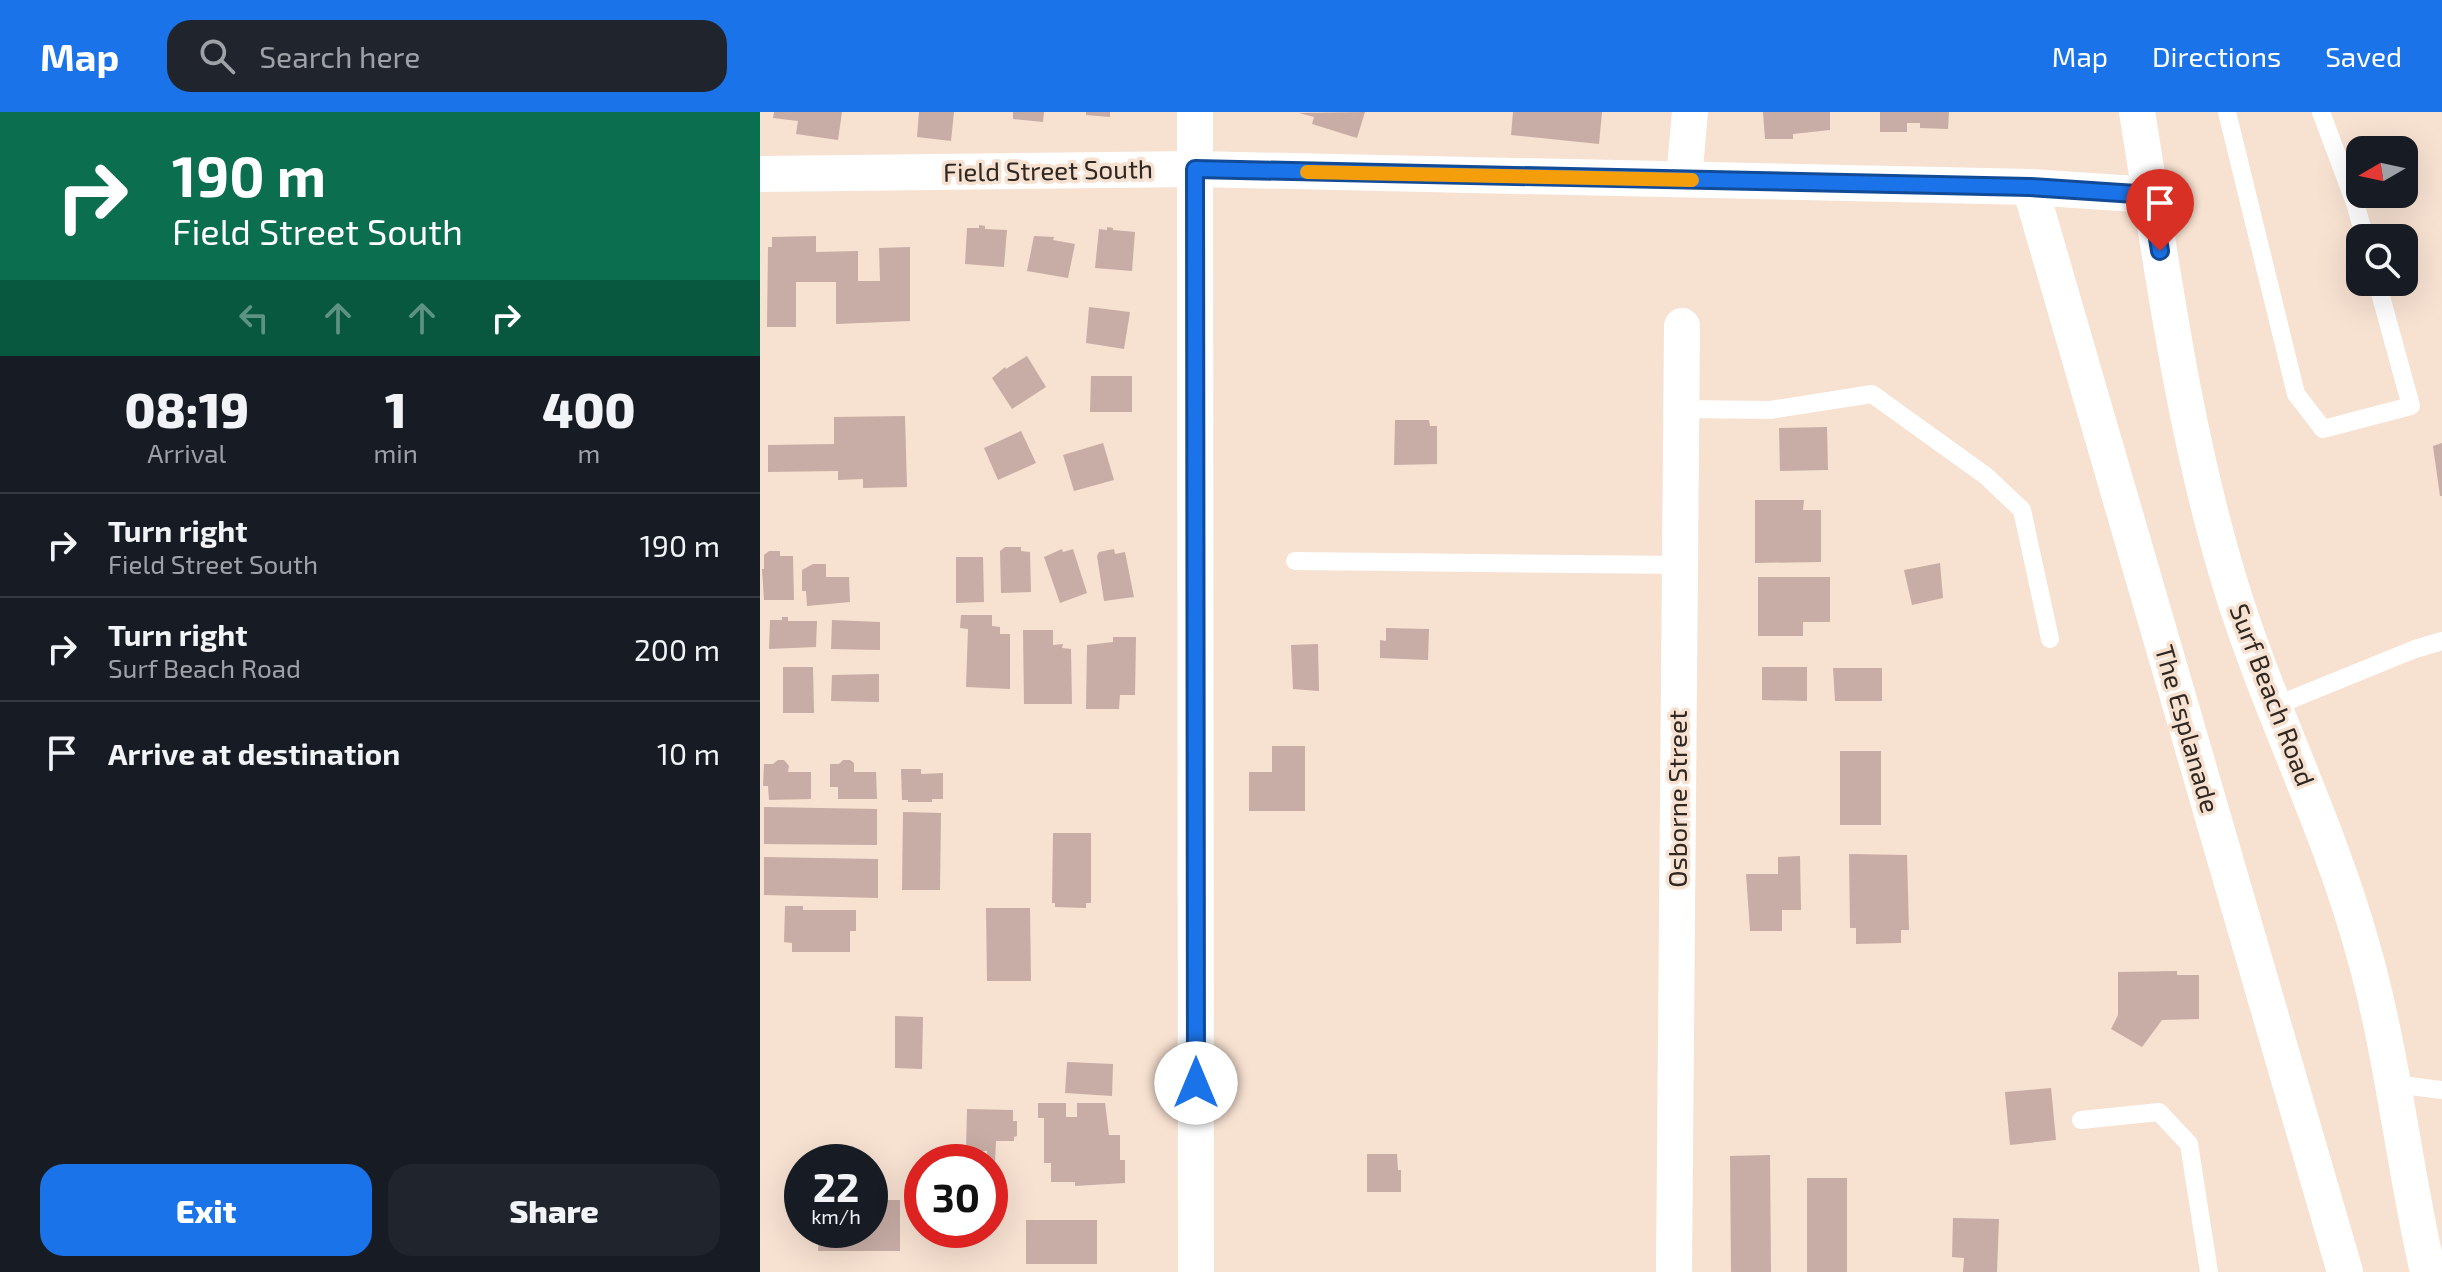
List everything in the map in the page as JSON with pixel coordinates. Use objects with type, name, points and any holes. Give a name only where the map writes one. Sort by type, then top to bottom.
[{"type":"street","points":[[1195,112],[1196,1272]]},
{"type":"street","points":[[1684,179],[1690,112]]},
{"type":"street","name":"Surf Beach Road","points":[[2137,112],[2186,407],[2209,513],[2227,574],[2329,844],[2353,917],[2376,997],[2428,1272]]},
{"type":"street","name":"Field Street South","points":[[760,174],[1195,169],[2030,187],[2151,195]]},
{"type":"street","name":"The Esplanade","points":[[2030,187],[2345,1272]]},
{"type":"street","name":"Osborne Street","points":[[1674,1272],[1682,326]]},
{"type":"lane","points":[[2227,112],[2296,394],[2323,429],[2411,406],[2381,296]]},
{"type":"lane","points":[[2321,112],[2361,224]]},
{"type":"lane","points":[[1681,409],[1770,410],[1872,394],[1986,476],[2022,510],[2050,639]]},
{"type":"lane","points":[[1295,561],[1680,565]]},
{"type":"lane","points":[[2275,706],[2442,641]]},
{"type":"lane","points":[[2394,1084],[2442,1090]]},
{"type":"lane","points":[[2081,1120],[2159,1112],[2189,1144],[2209,1272]]},
{"type":"building","points":[[774,112],[842,112],[838,140],[796,134],[798,121],[773,118]]},
{"type":"building","points":[[919,112],[954,112],[951,141],[917,137]]},
{"type":"building","points":[[1013,112],[1044,112],[1043,122],[1013,119]]},
{"type":"building","points":[[1086,112],[1110,112],[1110,117],[1086,115]]},
{"type":"building","points":[[1365,112],[1357,138],[1312,124],[1314,117],[1299,113]]},
{"type":"building","points":[[1513,112],[1602,112],[1599,144],[1511,135]]},
{"type":"building","points":[[1763,112],[1830,112],[1830,130],[1793,134],[1793,139],[1765,139]]},
{"type":"building","points":[[1880,112],[1949,112],[1948,129],[1920,128],[1920,123],[1907,123],[1907,132],[1880,132]]},
{"type":"building","points":[[979,225],[985,226],[985,229],[1007,230],[1004,267],[965,264],[967,228],[979,228]]},
{"type":"building","points":[[1107,227],[1135,232],[1132,271],[1095,268],[1099,229],[1107,230]]},
{"type":"building","points":[[816,236],[816,252],[858,251],[858,281],[880,281],[879,248],[910,247],[910,321],[836,324],[836,282],[796,282],[796,327],[767,327],[768,247],[772,247],[772,237]]},
{"type":"building","points":[[1034,236],[1054,237],[1053,240],[1075,244],[1068,278],[1027,271]]},
{"type":"building","points":[[1089,307],[1130,312],[1124,349],[1086,343]]},
{"type":"building","points":[[1027,356],[1046,387],[1012,409],[992,378]]},
{"type":"building","points":[[1091,376],[1132,376],[1132,412],[1090,412]]},
{"type":"building","points":[[905,416],[907,487],[863,488],[863,479],[838,480],[838,471],[768,472],[768,445],[834,444],[834,417]]},
{"type":"building","points":[[1395,420],[1429,420],[1430,426],[1437,426],[1437,464],[1394,465]]},
{"type":"building","points":[[1827,427],[1828,470],[1780,471],[1779,428]]},
{"type":"building","points":[[1021,431],[1036,463],[998,480],[984,448]]},
{"type":"building","points":[[1103,443],[1114,480],[1074,491],[1063,455]]},
{"type":"building","points":[[2442,443],[2442,496],[2440,496],[2433,446]]},
{"type":"building","points":[[1755,500],[1804,500],[1803,510],[1821,510],[1821,562],[1755,563]]},
{"type":"building","points":[[1005,547],[1021,547],[1021,551],[1030,552],[1031,592],[1001,593],[1000,551]]},
{"type":"building","points":[[1062,549],[1063,552],[1073,549],[1087,593],[1060,603],[1044,557]]},
{"type":"building","points":[[1114,549],[1115,554],[1125,552],[1134,597],[1104,601],[1097,556],[1099,552]]},
{"type":"building","points":[[769,551],[780,551],[780,556],[793,556],[794,600],[764,600],[762,569],[764,555]]},
{"type":"building","points":[[956,557],[983,557],[984,602],[956,603]]},
{"type":"building","points":[[1940,563],[1943,598],[1912,605],[1904,570]]},
{"type":"building","points":[[813,564],[826,564],[826,577],[849,577],[850,602],[807,606],[806,591],[802,591],[802,570]]},
{"type":"building","points":[[1758,577],[1830,577],[1830,622],[1803,622],[1803,636],[1758,636]]},
{"type":"building","points":[[961,615],[992,615],[992,626],[1000,627],[1000,634],[1010,634],[1010,689],[966,687],[968,629],[960,628]]},
{"type":"building","points":[[782,617],[788,617],[788,621],[817,621],[816,647],[769,649],[770,620],[782,620]]},
{"type":"building","points":[[832,620],[880,622],[880,650],[831,649]]},
{"type":"building","points":[[1386,628],[1429,629],[1428,660],[1380,658],[1380,640],[1386,641]]},
{"type":"building","points":[[1023,630],[1053,630],[1053,645],[1063,644],[1062,648],[1071,649],[1072,704],[1024,704]]},
{"type":"building","points":[[1113,637],[1136,637],[1135,695],[1120,695],[1119,709],[1086,709],[1087,645],[1113,642]]},
{"type":"building","points":[[1318,644],[1319,691],[1293,689],[1291,645]]},
{"type":"building","points":[[783,667],[813,667],[814,713],[783,713]]},
{"type":"building","points":[[1762,667],[1807,667],[1807,701],[1762,700]]},
{"type":"building","points":[[1833,668],[1882,668],[1882,701],[1835,701]]},
{"type":"building","points":[[879,674],[879,702],[831,701],[832,675]]},
{"type":"building","points":[[1272,746],[1305,746],[1305,811],[1249,811],[1249,772],[1272,772]]},
{"type":"building","points":[[1840,751],[1881,751],[1881,825],[1840,825]]},
{"type":"building","points":[[784,760],[789,766],[788,772],[811,772],[811,799],[769,800],[768,786],[763,786],[764,764],[773,764]]},
{"type":"building","points":[[843,760],[854,763],[854,772],[876,772],[877,799],[838,799],[838,787],[830,787],[830,764],[839,764]]},
{"type":"building","points":[[901,769],[921,769],[921,774],[943,773],[943,799],[932,799],[932,802],[902,800]]},
{"type":"building","points":[[764,807],[877,809],[877,845],[764,844]]},
{"type":"building","points":[[903,812],[941,813],[940,890],[902,890]]},
{"type":"building","points":[[1053,833],[1091,833],[1091,903],[1086,903],[1086,908],[1055,907],[1052,903]]},
{"type":"building","points":[[1849,854],[1907,855],[1909,930],[1901,930],[1901,943],[1856,944],[1856,928],[1850,928]]},
{"type":"building","points":[[1800,856],[1801,910],[1782,910],[1782,931],[1750,931],[1746,874],[1778,874],[1778,857]]},
{"type":"building","points":[[764,857],[878,859],[878,898],[764,895]]},
{"type":"building","points":[[785,906],[803,906],[803,910],[856,910],[856,931],[850,931],[850,952],[792,952],[792,943],[784,942]]},
{"type":"building","points":[[986,908],[1030,908],[1031,981],[987,981]]},
{"type":"building","points":[[2177,971],[2177,975],[2199,975],[2199,1019],[2162,1020],[2142,1047],[2111,1029],[2118,1015],[2118,972]]},
{"type":"building","points":[[895,1016],[923,1017],[922,1069],[895,1068]]},
{"type":"building","points":[[1067,1062],[1113,1064],[1112,1096],[1065,1093]]},
{"type":"building","points":[[2051,1088],[2056,1140],[2010,1145],[2005,1092]]},
{"type":"building","points":[[1038,1103],[1066,1103],[1066,1117],[1077,1117],[1077,1103],[1105,1103],[1109,1135],[1120,1135],[1120,1160],[1125,1160],[1125,1183],[1075,1186],[1075,1182],[1051,1182],[1051,1163],[1044,1163],[1044,1118],[1038,1118]]},
{"type":"building","points":[[967,1109],[1013,1110],[1013,1121],[1017,1121],[1014,1141],[966,1144]]},
{"type":"building","points":[[1367,1154],[1397,1154],[1401,1192],[1367,1192]]},
{"type":"building","points":[[1770,1155],[1771,1272],[1731,1272],[1730,1156]]},
{"type":"building","points":[[1807,1178],[1847,1178],[1847,1272],[1807,1272]]},
{"type":"building","points":[[888,1200],[900,1200],[900,1251],[818,1251],[818,1248],[888,1248]]},
{"type":"building","points":[[1953,1218],[1999,1219],[1997,1272],[1963,1272],[1964,1258],[1952,1257]]},
{"type":"building","points":[[1026,1220],[1097,1220],[1097,1264],[1026,1264]]},
{"type":"slow traffic","points":[[1307,172],[1692,180]]},
{"type":"route","points":[[1196,1083],[1195,169],[2030,187],[2151,195],[2160,251]]}]
